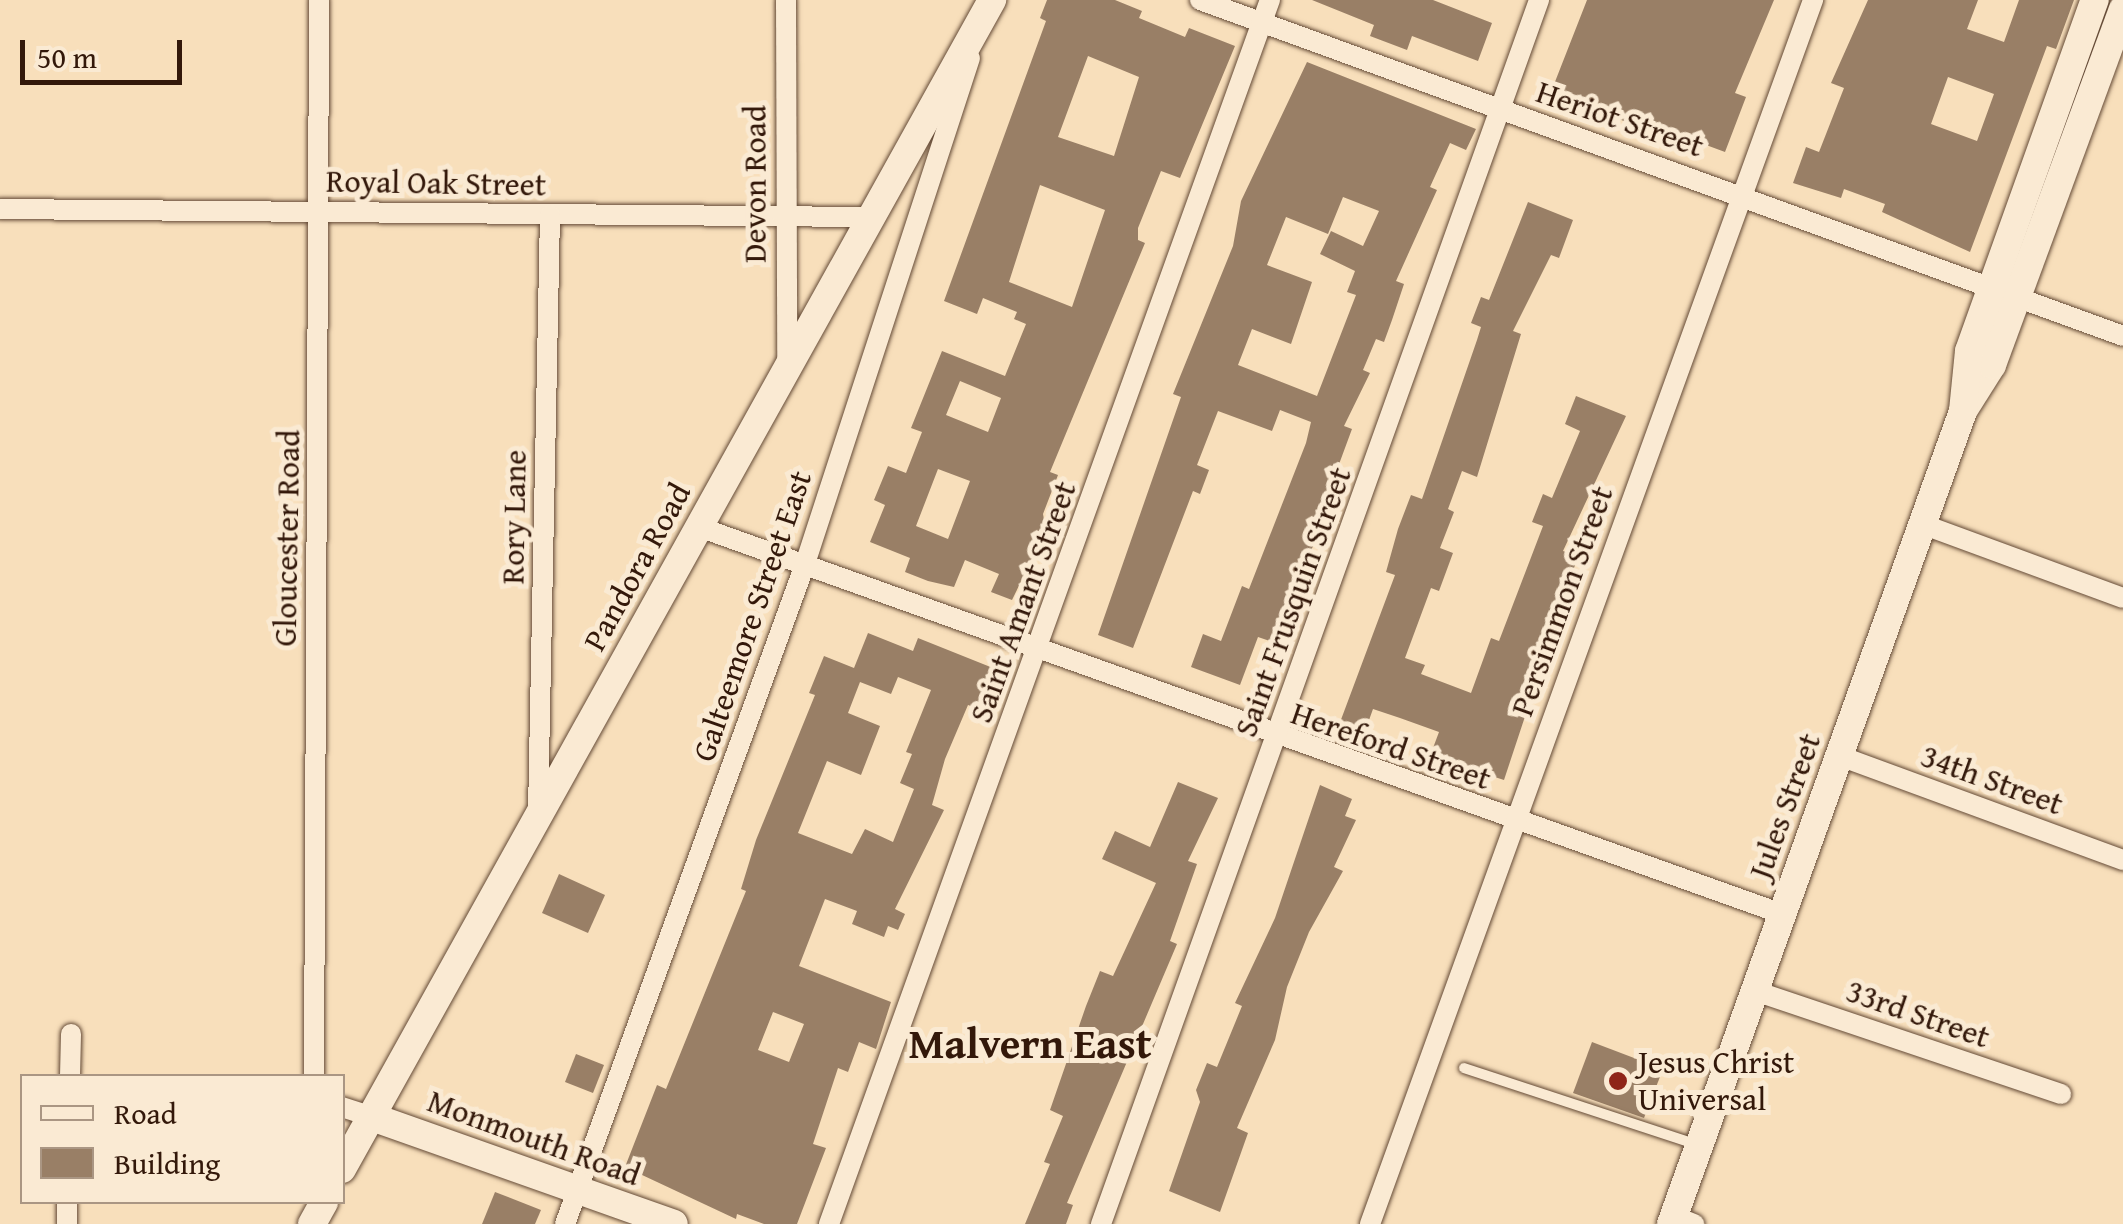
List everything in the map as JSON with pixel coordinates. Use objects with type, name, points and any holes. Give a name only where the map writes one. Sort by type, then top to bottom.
[{"type":"main road","name":"Jules Street","points":[[1680,1221],[1700,1146],[1963,411],[1969,350],[2096,0]]},
{"type":"main road","name":"Jules Street","points":[[1963,411],[1984,384],[2020,297],[2114,59],[2123,9]]},
{"type":"main road","name":"Pandora Road","points":[[345,1164],[987,11]]},
{"type":"main road","name":"Monmouth Road","points":[[372,1118],[674,1224]]},
{"type":"street","name":"Gloucester Road","points":[[314,1074],[319,0]]},
{"type":"street","name":"Devon Road","points":[[786,0],[787,368]]},
{"type":"street","name":"Heriot Street","points":[[1200,0],[1266,10],[1502,109],[1744,194],[2123,336]]},
{"type":"street","name":"Saint Frusquin Street","points":[[1101,1224],[1538,0]]},
{"type":"street","name":"Persimmon Street","points":[[1370,1224],[1813,0]]},
{"type":"street","name":"Saint Amant Street","points":[[830,1224],[1266,10]]},
{"type":"street","name":"Galteemore Street East","points":[[564,1224],[804,567],[987,11]]},
{"type":"street","name":"Royal Oak Street","points":[[0,210],[871,217]]},
{"type":"street","name":"Rory Lane","points":[[538,820],[550,214]]},
{"type":"street","points":[[1922,524],[2123,598]]},
{"type":"street","name":"Hereford Street","points":[[698,527],[1039,648],[1276,738],[1782,914]]},
{"type":"street","name":"34th Street","points":[[1840,756],[2123,860]]},
{"type":"street","name":"33rd Street","points":[[1755,991],[2061,1094]]},
{"type":"street","points":[[70,1074],[71,1034]]},
{"type":"street","points":[[345,1108],[372,1118]]},
{"type":"lane","points":[[2079,45],[2114,59]]},
{"type":"lane","points":[[1464,1068],[1700,1146]]},
{"type":"building","points":[[1047,0],[1115,0],[1142,11],[1139,18],[1185,37],[1189,28],[1235,46],[1180,178],[1161,171],[1138,228],[1138,240],[1145,243],[1050,472],[1058,475],[1043,514],[1046,530],[1012,600],[991,592],[999,574],[965,560],[954,587],[905,572],[910,558],[870,542],[885,505],[874,500],[888,466],[906,473],[922,432],[911,428],[942,351],[1005,376],[1026,324],[1014,319],[1017,312],[983,298],[977,314],[944,301],[1046,21],[1040,18]],"holes":[[[1088,56],[1139,77],[1114,156],[1058,137]],[[1040,185],[1105,210],[1072,307],[1009,282]],[[960,381],[1001,398],[988,432],[946,415]],[[938,469],[970,481],[948,539],[916,526]]]},
{"type":"building","points":[[1312,0],[1433,0],[1492,23],[1478,61],[1412,36],[1407,50],[1370,36],[1374,25]]},
{"type":"building","points":[[1587,0],[1774,0],[1735,93],[1746,97],[1725,152],[1671,132],[1669,139],[1551,92]]},
{"type":"building","points":[[1868,0],[1978,0],[1967,29],[2004,42],[2019,0],[2074,0],[2056,49],[2047,46],[1970,252],[1882,212],[1885,204],[1844,189],[1841,198],[1793,183],[1806,147],[1819,152],[1844,88],[1831,83]],"holes":[[[1948,77],[1994,94],[1977,141],[1931,124]]]},
{"type":"building","points":[[1307,62],[1476,129],[1466,150],[1450,143],[1430,187],[1437,190],[1396,281],[1404,284],[1392,320],[1384,342],[1376,339],[1363,370],[1370,373],[1344,426],[1352,429],[1321,513],[1326,515],[1273,642],[1258,637],[1240,685],[1191,667],[1203,634],[1221,641],[1242,586],[1249,589],[1306,443],[1311,422],[1280,410],[1272,431],[1218,411],[1197,465],[1209,470],[1200,494],[1193,491],[1133,648],[1098,635],[1181,397],[1173,394],[1233,246],[1241,201]],"holes":[[[1343,197],[1379,211],[1363,246],[1331,231],[1320,254],[1355,271],[1347,292],[1356,295],[1317,396],[1238,365],[1252,329],[1291,344],[1312,282],[1267,265],[1286,217],[1328,234]]]},
{"type":"building","points":[[1528,202],[1573,220],[1559,258],[1551,255],[1513,331],[1521,334],[1477,477],[1462,471],[1448,509],[1454,512],[1440,548],[1453,553],[1439,591],[1431,588],[1405,658],[1425,665],[1421,674],[1471,693],[1491,638],[1499,641],[1543,526],[1532,522],[1543,494],[1552,498],[1580,431],[1565,424],[1576,396],[1626,416],[1563,551],[1578,556],[1504,780],[1430,756],[1439,732],[1373,709],[1364,734],[1339,725],[1395,575],[1386,572],[1398,529],[1411,495],[1422,499],[1477,340],[1481,327],[1471,323],[1481,297],[1489,300]]},
{"type":"building","points":[[868,633],[913,651],[918,638],[993,668],[977,708],[968,705],[945,759],[932,805],[944,810],[895,909],[905,914],[898,930],[888,926],[884,937],[852,924],[857,911],[825,899],[799,966],[891,1002],[876,1049],[859,1042],[848,1072],[838,1068],[813,1144],[826,1148],[797,1224],[764,1224],[737,1214],[736,1219],[625,1167],[657,1085],[666,1089],[746,891],[741,889],[756,840],[815,695],[809,693],[824,656],[854,668]],"holes":[[[898,677],[931,690],[906,752],[912,754],[900,783],[914,789],[893,842],[865,829],[852,854],[798,833],[827,761],[861,775],[880,726],[848,713],[860,682],[891,694]],[[773,1012],[804,1024],[789,1062],[758,1050]]]},
{"type":"building","points":[[1178,782],[1218,798],[1188,861],[1197,864],[1170,941],[1177,944],[1067,1203],[1073,1205],[1066,1224],[1025,1224],[1050,1164],[1044,1162],[1063,1116],[1050,1110],[1086,1006],[1100,971],[1113,976],[1156,883],[1102,859],[1115,831],[1150,847]]},
{"type":"building","points":[[1320,785],[1352,799],[1345,816],[1356,820],[1334,867],[1343,871],[1309,932],[1287,987],[1275,1040],[1237,1128],[1248,1133],[1220,1212],[1169,1191],[1200,1102],[1196,1090],[1207,1063],[1217,1067],[1242,1006],[1235,1003],[1275,918]]},
{"type":"building","points":[[559,874],[605,895],[588,933],[542,913]]},
{"type":"building","name":"Jesus Christ Universal","points":[[1592,1042],[1663,1069],[1644,1118],[1573,1093]]},
{"type":"building","points":[[576,1054],[604,1065],[593,1093],[565,1082]]},
{"type":"building","points":[[495,1192],[541,1210],[535,1224],[482,1224]]},
{"type":"place","name":"Jesus Christ Universal","points":[[1618,1081]]},
{"type":"district","name":"Malvern East","points":[[1030,1043]]}]
